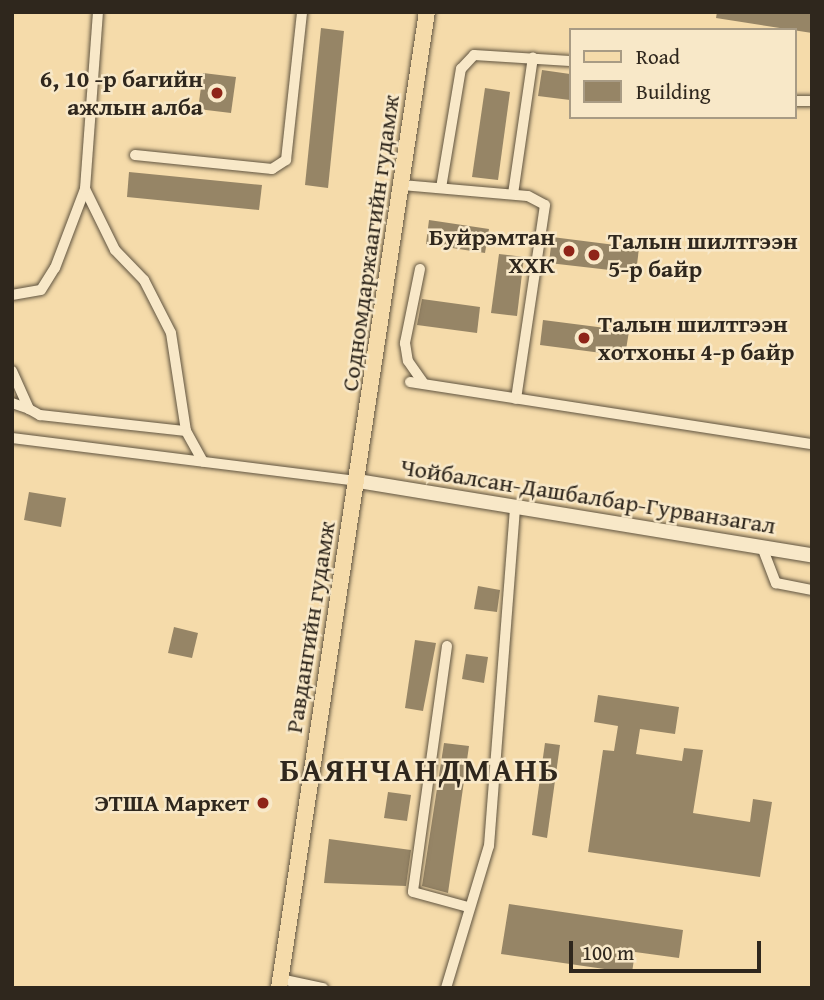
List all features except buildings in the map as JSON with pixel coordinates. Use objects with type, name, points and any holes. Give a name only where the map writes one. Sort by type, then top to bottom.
[{"type":"main road","name":"Содномдаржаагийн гудамж","points":[[358,481],[427,12]]},
{"type":"main road","name":"Равдангийн гудамж","points":[[280,983],[358,481]]},
{"type":"street","points":[[12,295],[41,290],[55,268],[85,189],[98,12]]},
{"type":"street","points":[[135,155],[272,169],[286,160],[303,12]]},
{"type":"street","points":[[441,188],[461,69],[474,55],[568,61]]},
{"type":"street","points":[[513,194],[533,57]]},
{"type":"street","points":[[401,185],[513,194],[540,198],[545,205],[516,398]]},
{"type":"street","points":[[85,189],[116,250],[144,280],[171,333],[186,431],[203,462]]},
{"type":"street","points":[[420,269],[405,343],[408,361],[424,384]]},
{"type":"street","points":[[12,371],[29,409]]},
{"type":"street","points":[[410,382],[812,444]]},
{"type":"street","points":[[12,403],[67,421],[186,431]]},
{"type":"street","points":[[12,438],[358,481]]},
{"type":"street","name":"Чойбалсан-Дашбалбар-Гурванзагал","points":[[358,481],[812,555]]},
{"type":"street","points":[[446,988],[468,907],[489,846],[515,507]]},
{"type":"street","points":[[762,547],[776,583],[812,590]]},
{"type":"street","points":[[447,646],[413,892],[468,907]]},
{"type":"street","points":[[280,983],[323,988]]},
{"type":"place","name":"6, 10 -р багийн ажлын алба","points":[[217,93]]},
{"type":"place","name":"Буйрэмтан ХХК","points":[[569,251]]},
{"type":"place","name":"Талын шилтгээн 5-р байр","points":[[594,255]]},
{"type":"place","name":"Талын шилтгээн хотхоны 4-р байр","points":[[584,338]]},
{"type":"place","name":"ЭТША Маркет","points":[[263,803]]},
{"type":"district","name":"БАЯНЧАНДМАНЬ","points":[[420,770]]}]
